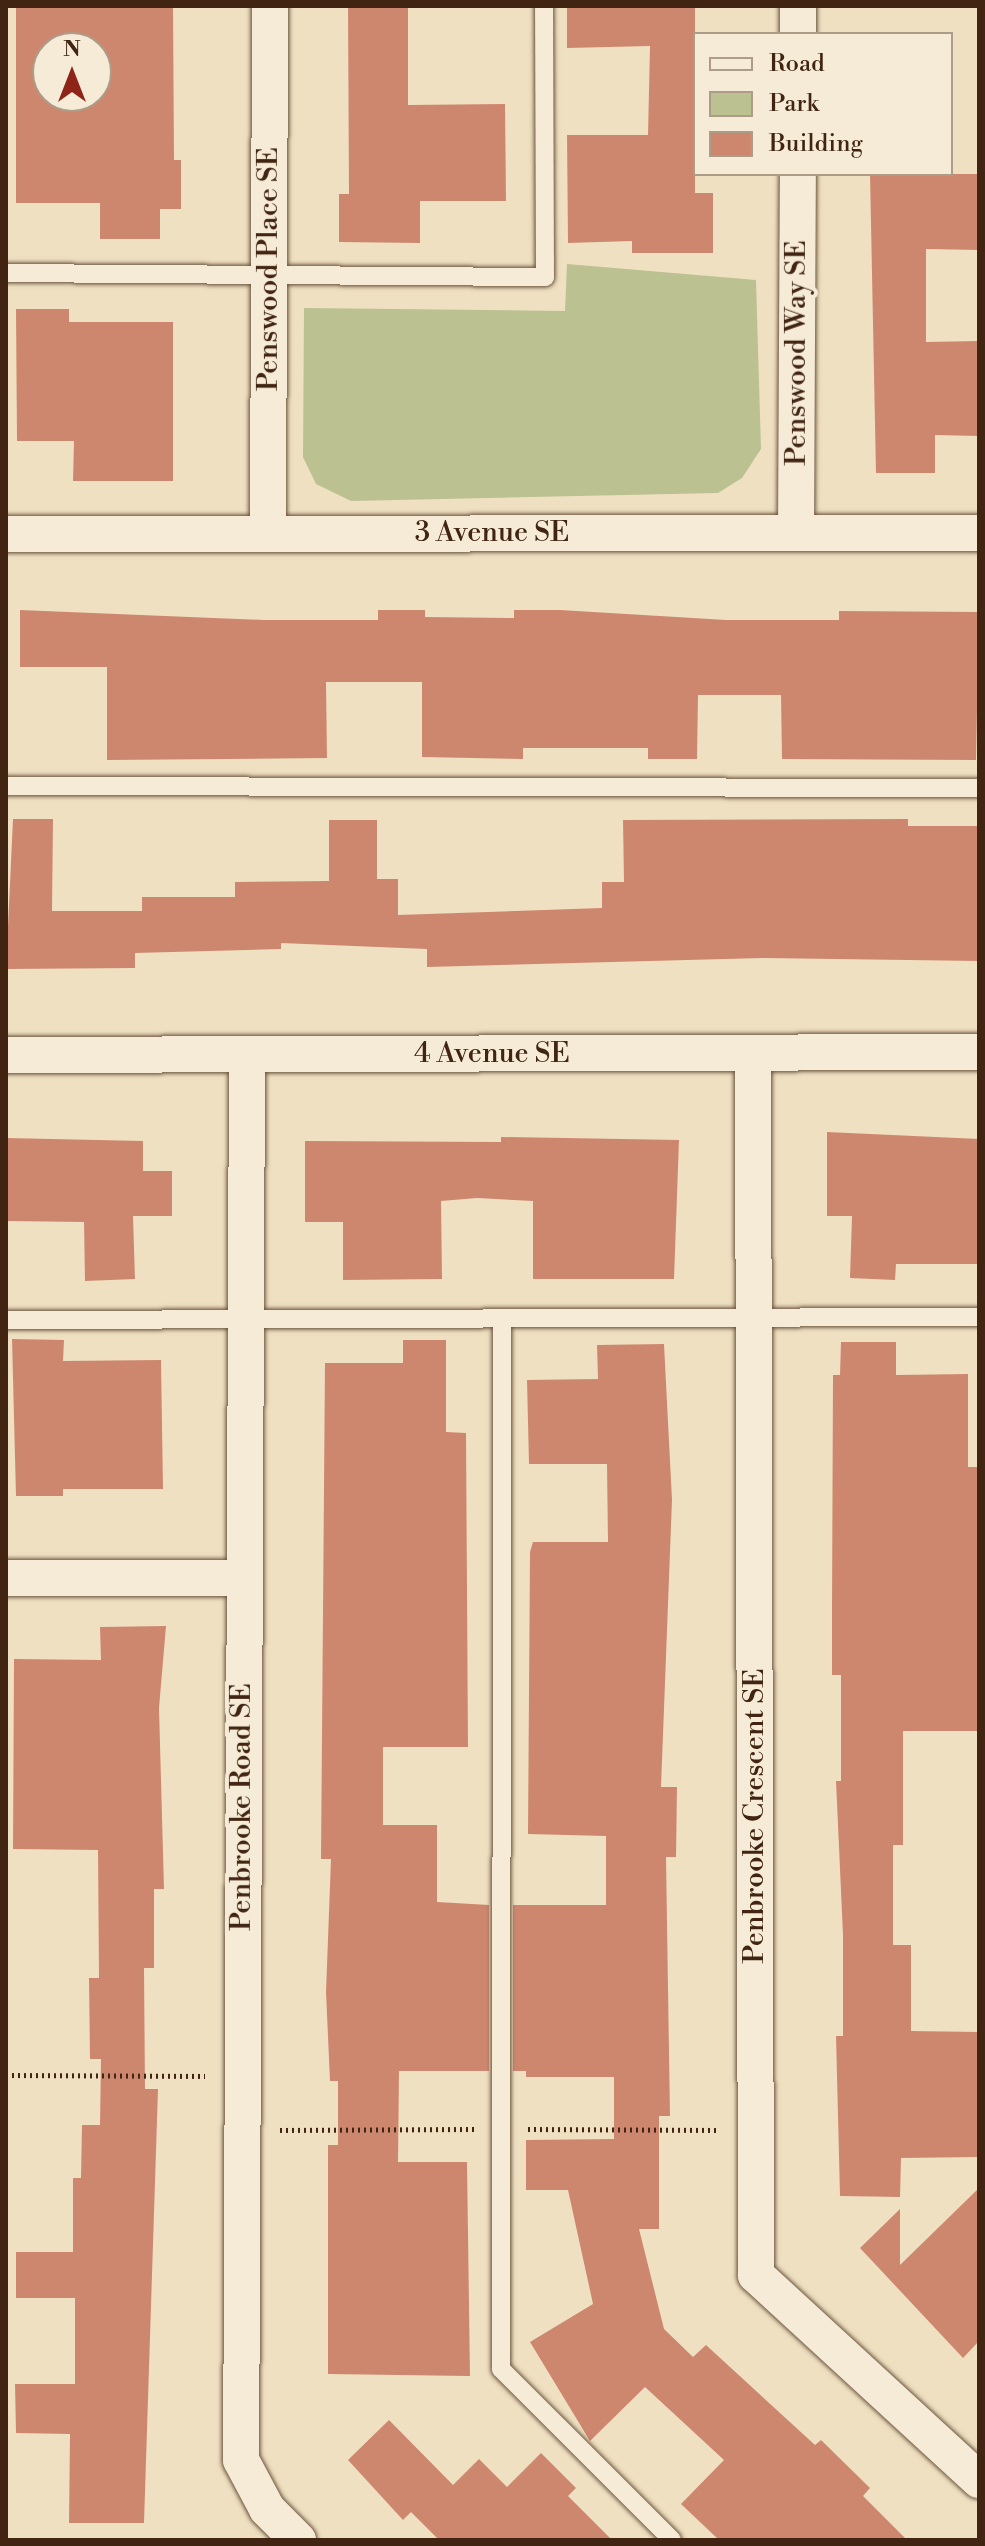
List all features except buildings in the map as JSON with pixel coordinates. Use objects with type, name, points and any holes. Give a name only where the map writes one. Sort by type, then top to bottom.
[{"type":"street","name":"Penswood Place SE","points":[[268,533],[270,6]]},
{"type":"street","points":[[798,6],[798,32]]},
{"type":"street","name":"Penswood Way SE","points":[[796,533],[798,176]]},
{"type":"street","name":"3 Avenue SE","points":[[6,534],[979,533]]},
{"type":"street","name":"4 Avenue SE","points":[[6,1055],[979,1052]]},
{"type":"street","name":"Penbrooke Crescent SE","points":[[753,1053],[756,2275],[979,2480]]},
{"type":"street","name":"Penbrooke Road SE","points":[[247,1054],[241,2460],[267,2509],[298,2540]]},
{"type":"street","points":[[6,1578],[243,1578]]},
{"type":"lane","points":[[6,273],[545,277],[544,6]]},
{"type":"lane","points":[[6,786],[979,788]]},
{"type":"lane","points":[[6,1320],[979,1317]]},
{"type":"lane","points":[[502,1318],[501,2369],[672,2540]]},
{"type":"path","points":[[6,2075],[242,2076]]},
{"type":"green space","points":[[567,264],[756,280],[761,449],[742,478],[718,493],[351,501],[316,484],[303,457],[304,308],[565,311]]}]
